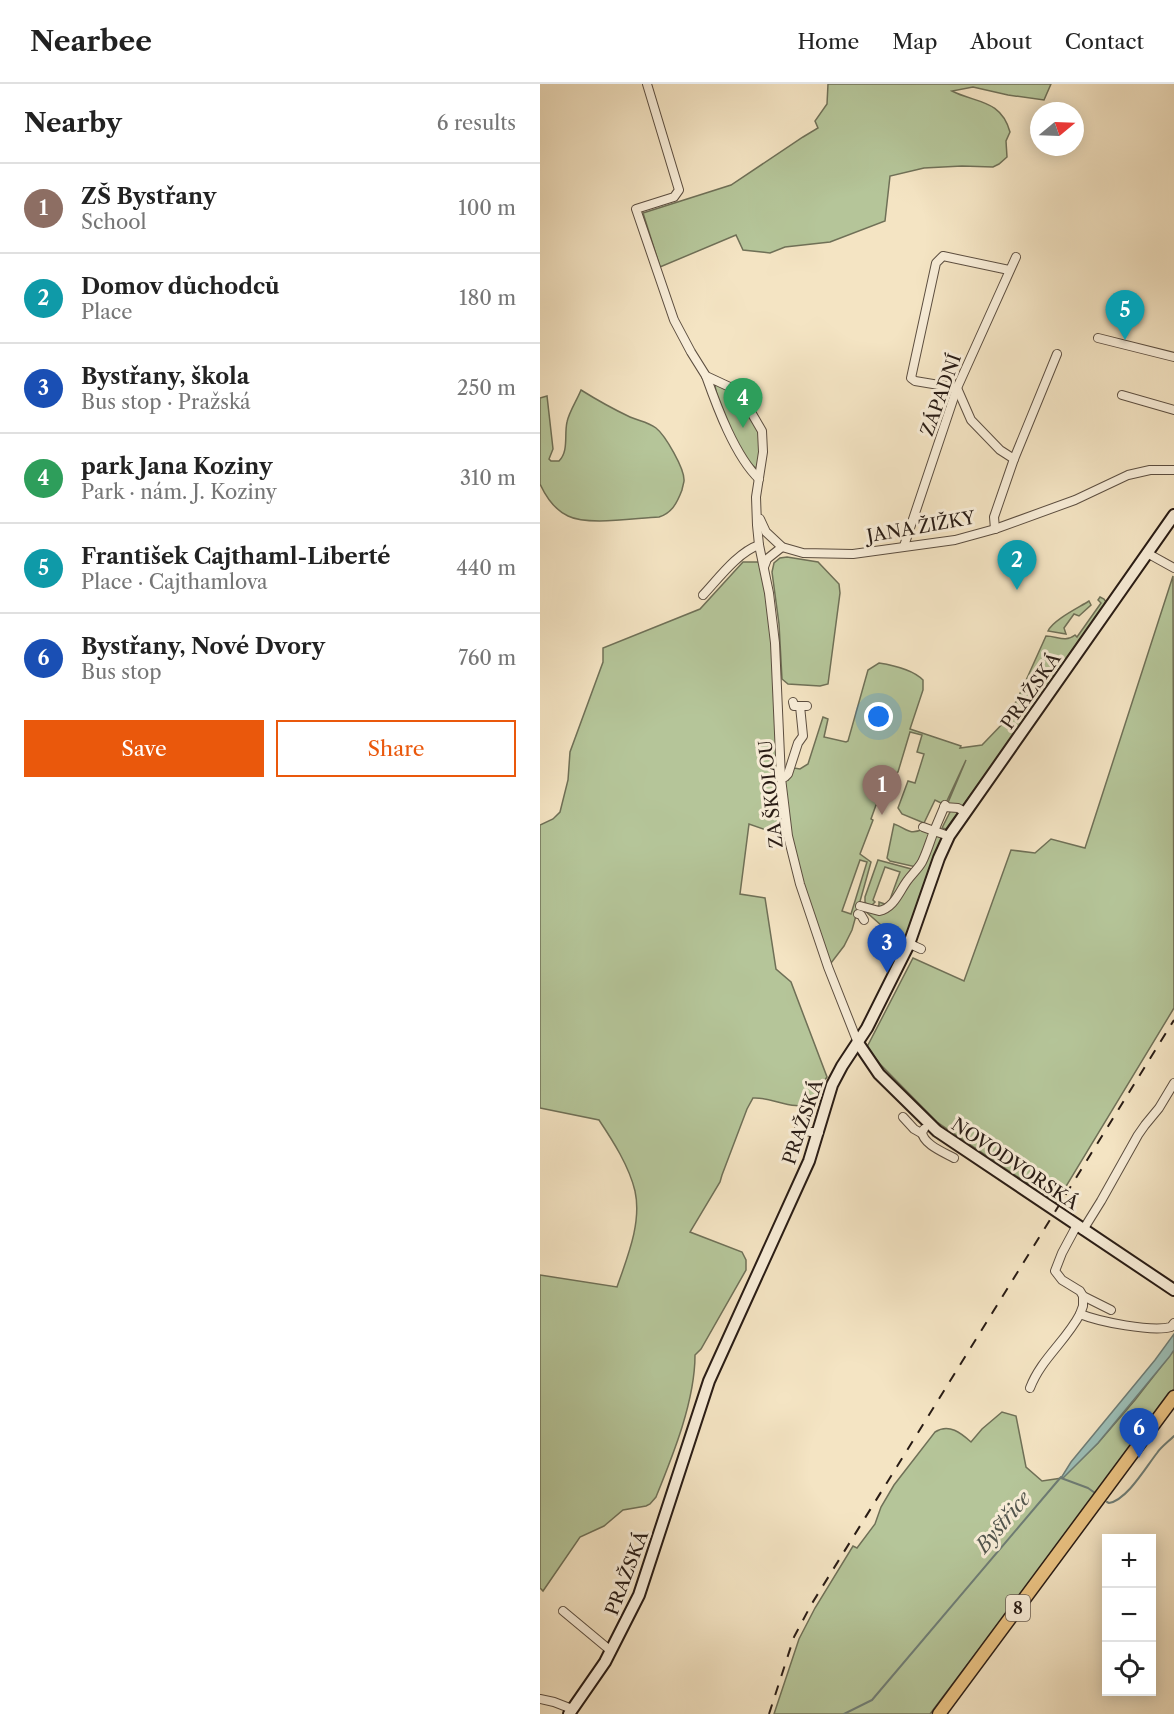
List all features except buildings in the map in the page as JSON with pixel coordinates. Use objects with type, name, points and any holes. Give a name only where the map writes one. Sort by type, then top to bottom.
[{"type":"main road","name":"8","points":[[939,1714],[1174,1397]]},
{"type":"main road","name":"8","points":[[1132,1455],[1174,1411]]},
{"type":"street","points":[[647,84],[679,190],[676,195],[636,209],[677,327],[706,376],[725,424],[741,454],[759,478]]},
{"type":"street","points":[[1009,270],[943,256],[936,263],[911,378],[915,381],[957,388],[971,420],[1000,450],[1014,459]]},
{"type":"street","name":"ZÁPADNÍ","points":[[904,546],[957,388],[1016,257]]},
{"type":"street","points":[[1098,338],[1174,357]]},
{"type":"street","points":[[995,529],[994,517],[1014,459],[1057,354]]},
{"type":"street","name":"ZA ŠKOLOU","points":[[706,376],[734,389],[758,422],[764,438],[756,497],[759,545],[769,593],[775,643],[781,778],[788,836],[800,884],[828,967],[858,1043]]},
{"type":"street","points":[[1122,395],[1174,410]]},
{"type":"street","name":"JANA ŽIŽKY","points":[[782,547],[803,553],[853,554],[955,540],[995,529],[1075,500],[1128,475],[1150,470],[1174,470]]},
{"type":"street","points":[[757,508],[766,532],[782,547],[767,559],[764,567]]},
{"type":"street","name":"PRAŽSKÁ","points":[[571,1712],[594,1681],[611,1651],[644,1580],[709,1381],[809,1161],[832,1085],[858,1043],[904,948],[949,836],[1174,515]]},
{"type":"street","points":[[702,595],[738,559],[752,547],[759,545]]},
{"type":"street","points":[[1147,553],[1174,568]]},
{"type":"street","points":[[781,778],[788,774],[802,736],[800,705]]},
{"type":"street","points":[[879,902],[862,912],[879,911],[889,907],[921,864],[945,806],[958,808],[964,812]]},
{"type":"street","points":[[923,827],[949,836]]},
{"type":"street","points":[[904,948],[921,949]]},
{"type":"street","name":"NOVODVORSKÁ","points":[[858,1043],[879,1074],[926,1127],[937,1131],[1174,1290]]},
{"type":"street","points":[[1030,1388],[1035,1375],[1066,1336],[1083,1306],[1083,1296],[1080,1291],[1058,1276],[1055,1271],[1062,1253],[1101,1201],[1138,1135],[1160,1108],[1174,1083]]},
{"type":"street","points":[[903,1117],[919,1133],[926,1127]]},
{"type":"street","points":[[926,1127],[923,1137],[927,1142],[954,1158]]},
{"type":"street","points":[[799,1129],[819,1132]]},
{"type":"street","points":[[1083,1296],[1111,1310]]},
{"type":"street","points":[[1080,1314],[1104,1322],[1159,1329],[1171,1327],[1174,1323]]},
{"type":"street","points":[[563,1611],[611,1651]]},
{"type":"street","points":[[540,1699],[554,1702],[571,1712]]},
{"type":"green space","points":[[828,84],[1051,84],[1044,100],[973,87],[952,91],[986,104],[1000,113],[1010,132],[1006,141],[1007,157],[993,167],[924,168],[890,176],[885,221],[830,242],[785,247],[770,253],[743,250],[736,235],[660,267],[643,213],[731,185],[818,128],[815,121],[827,104]]},
{"type":"green space","points":[[715,384],[737,398],[754,421],[761,441],[760,470],[753,466],[746,457],[732,432],[720,404]]},
{"type":"green space","points":[[581,390],[624,414],[653,426],[660,432],[678,461],[684,481],[674,507],[667,513],[659,517],[587,521],[568,516],[555,507],[548,498],[540,484],[540,398],[547,396],[553,449],[549,459],[559,461],[564,453],[568,418]]},
{"type":"green space","points":[[780,558],[818,562],[839,584],[840,593],[828,684],[820,686],[788,684],[782,679],[779,624],[772,572],[774,563]]},
{"type":"green space","points":[[743,562],[761,562],[772,643],[784,828],[766,830],[749,824],[740,894],[765,898],[776,969],[791,982],[827,1077],[813,1100],[805,1105],[798,1106],[753,1098],[720,1182],[690,1232],[742,1252],[746,1260],[746,1270],[701,1349],[695,1355],[687,1409],[676,1446],[656,1497],[646,1506],[623,1510],[604,1526],[580,1537],[543,1591],[540,1588],[540,1275],[617,1287],[635,1228],[637,1203],[625,1163],[599,1120],[540,1108],[540,825],[553,819],[560,812],[568,780],[570,752],[603,662],[603,648],[700,609]]},
{"type":"green space","points":[[1173,576],[1174,1008],[1056,1203],[937,1122],[880,1064],[867,1047],[913,958],[964,981],[1011,850],[1035,853],[1051,839],[1085,848]]},
{"type":"green space","points":[[1100,597],[1104,599],[1108,605],[946,829],[942,828],[952,808],[947,805],[966,760],[945,805],[935,800],[924,823],[902,814],[898,808],[908,781],[915,783],[924,754],[917,752],[922,735],[910,732],[898,772],[885,780],[860,854],[871,862],[852,930],[844,946],[828,967],[800,884],[781,778],[788,780],[794,768],[800,769],[808,764],[823,717],[828,719],[824,737],[848,741],[868,670],[879,663],[908,671],[923,680],[923,690],[910,729],[961,746],[960,748],[982,745],[1008,718],[1046,636],[1064,639],[1075,635],[1077,637],[1101,603],[1098,600]],"holes":[[[860,860],[867,862],[851,914],[842,911]]]},
{"type":"green space","points":[[1089,601],[1091,605],[1079,616],[1074,614],[1064,628],[1066,634],[1048,631],[1060,619]]},
{"type":"green space","points":[[894,824],[911,832],[923,829],[929,832],[931,836],[916,867],[890,861],[887,858]]},
{"type":"green space","points":[[938,836],[943,839],[902,946],[864,910],[885,912],[934,837]]},
{"type":"green space","points":[[878,860],[915,870],[888,905],[900,872],[885,867],[873,900],[875,902],[867,905],[865,902]]},
{"type":"green space","points":[[879,902],[888,905],[876,909]]},
{"type":"green space","points":[[1174,1350],[1174,1389],[930,1714],[774,1714],[799,1639],[815,1608],[853,1546],[857,1548],[875,1524],[881,1507],[894,1485],[935,1432],[945,1428],[950,1429],[971,1442],[1002,1412],[1016,1416],[1026,1467],[1042,1481],[1062,1478],[1098,1443]]},
{"type":"water","points":[[1174,1334],[1174,1350],[1170,1356],[1098,1443],[1061,1478],[1071,1462]]},
{"type":"waterway","points":[[1107,1502],[1116,1501],[1123,1496],[1174,1436]]},
{"type":"waterway","name":"Bystřice","points":[[844,1714],[872,1700],[1061,1477]]},
{"type":"waterway","points":[[1061,1478],[1095,1493]]},
{"type":"railway","points":[[769,1714],[794,1637],[811,1605],[1174,1020]]},
{"type":"place","name":"František Cajthaml-Liberté","points":[[1125,340]]},
{"type":"place","name":"park Jana Koziny","points":[[743,428]]},
{"type":"place","name":"Domov důchodců","points":[[1017,590]]},
{"type":"place","name":"ZŠ Bystřany","points":[[882,815]]},
{"type":"place","name":"Bystřany, škola","points":[[887,973]]},
{"type":"place","name":"Bystřany, Nové Dvory","points":[[1139,1458]]}]
